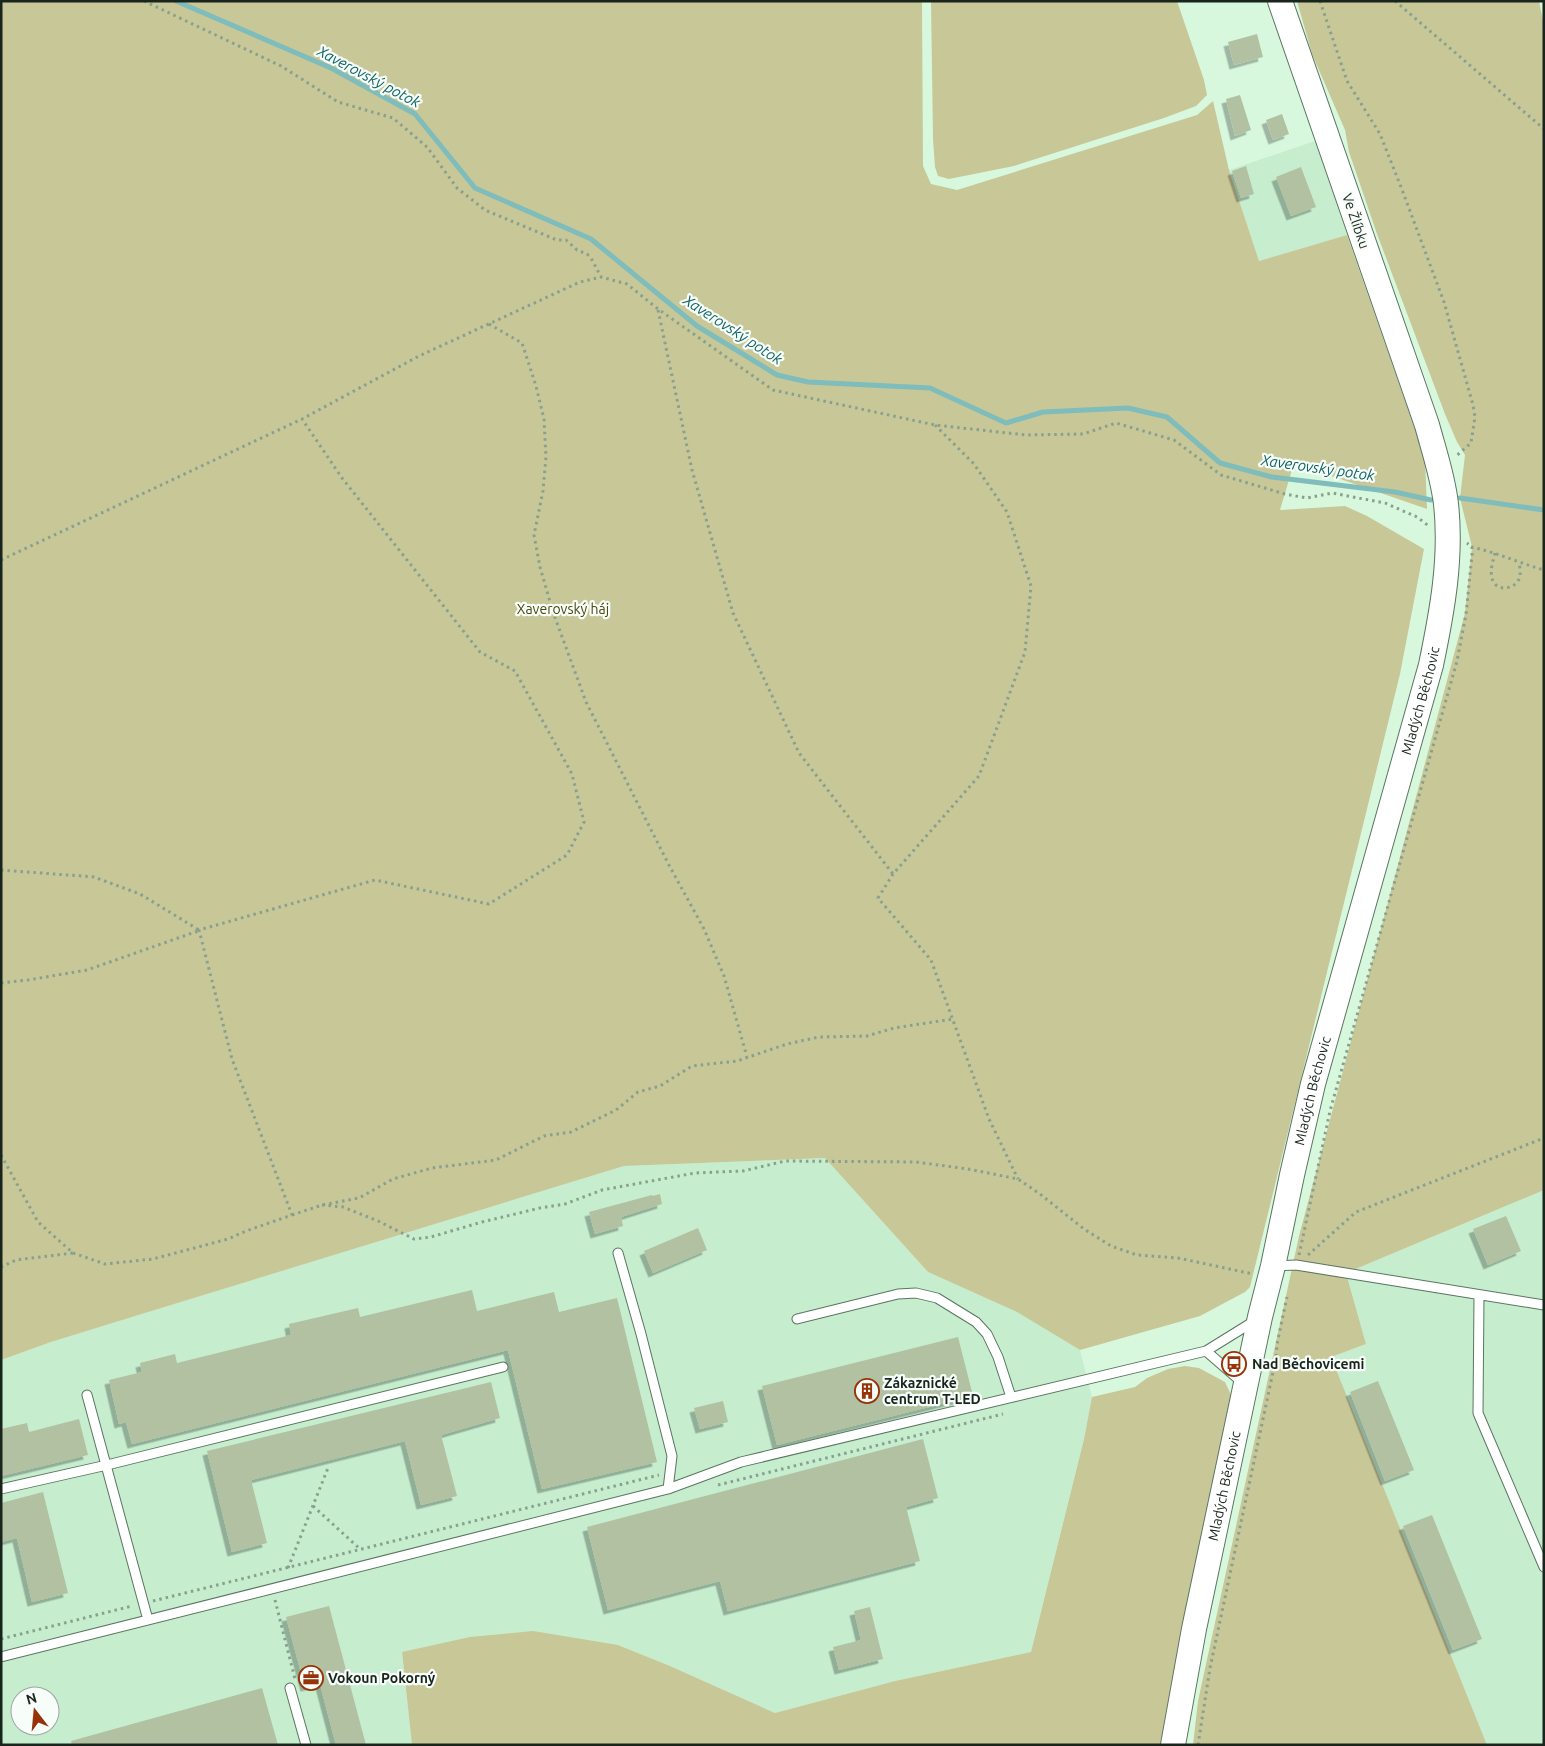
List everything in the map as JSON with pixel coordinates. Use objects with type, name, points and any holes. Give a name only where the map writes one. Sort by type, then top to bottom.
[{"type":"street","name":"Ve Žlíbku","points":[[1280,1],[1431,441]]},
{"type":"street","name":"Mladých Běchovic","points":[[1173,1745],[1192,1638],[1260,1317],[1285,1266],[1313,1084],[1415,724],[1431,664],[1440,620],[1448,541],[1446,503],[1431,441]]},
{"type":"lane","points":[[618,1253],[672,1456],[668,1489]]},
{"type":"lane","points":[[1285,1266],[1544,1305]]},
{"type":"lane","points":[[797,1319],[898,1294],[916,1293],[937,1298],[976,1322],[987,1334],[998,1357],[1011,1397]]},
{"type":"lane","points":[[1479,1294],[1478,1413],[1544,1567]]},
{"type":"lane","points":[[1,1657],[668,1489],[741,1462],[1206,1351],[1260,1317]]},
{"type":"lane","points":[[1206,1351],[1246,1386]]},
{"type":"lane","points":[[1,1489],[107,1465],[503,1367]]},
{"type":"lane","points":[[88,1395],[148,1620]]},
{"type":"lane","points":[[290,1688],[306,1745]]},
{"type":"path","points":[[144,1],[281,66],[338,102],[393,118],[427,148],[457,188],[485,210],[556,240],[566,240],[591,258],[601,277]]},
{"type":"path","points":[[1320,1],[1347,81],[1380,134],[1444,302],[1475,417],[1471,442],[1454,458]]},
{"type":"path","points":[[1395,1],[1544,129]]},
{"type":"path","points":[[1,560],[302,419],[419,356],[580,282],[601,277],[627,284],[658,310],[773,390],[935,425],[1026,435],[1083,434],[1116,423],[1174,440],[1222,475],[1285,494],[1308,498],[1332,493],[1385,503],[1417,517],[1434,530]]},
{"type":"path","points":[[658,310],[692,470],[733,613],[799,753],[893,874]]},
{"type":"path","points":[[488,324],[522,343],[544,419],[546,457],[543,491],[534,535],[540,567],[566,650],[586,702],[670,867],[704,929],[724,976],[747,1057]]},
{"type":"path","points":[[1,983],[86,970],[199,930],[375,880],[489,904],[567,855],[584,822],[572,774],[515,670],[480,652],[342,478],[302,419]]},
{"type":"path","points":[[935,425],[974,464],[1006,512],[1031,586],[1025,652],[979,776],[893,874],[878,898],[931,960],[989,1119],[1018,1180]]},
{"type":"path","points":[[1465,542],[1472,547],[1486,549],[1519,563],[1544,570]]},
{"type":"path","points":[[1198,1745],[1210,1668],[1290,1283],[1285,1266],[1457,661],[1466,614],[1472,547]]},
{"type":"path","points":[[1495,553],[1491,568],[1493,582],[1499,587],[1508,588],[1517,583],[1520,578],[1519,563]]},
{"type":"path","points":[[1,870],[94,877],[140,894],[199,930],[232,1059],[292,1215]]},
{"type":"path","points":[[1,1155],[38,1222],[73,1253],[105,1264],[153,1259],[228,1239],[322,1205],[358,1198],[393,1179],[432,1168],[496,1160],[544,1136],[571,1132],[616,1110],[638,1092],[660,1086],[692,1066],[737,1061],[786,1044],[819,1037],[867,1036],[894,1028],[953,1019]]},
{"type":"path","points":[[322,1205],[343,1207],[414,1238],[430,1238],[498,1218],[565,1204],[602,1190],[695,1173],[743,1171],[784,1161],[916,1162],[968,1169],[1018,1180],[1040,1194],[1084,1229],[1111,1246],[1136,1255],[1178,1258],[1257,1275],[1285,1266],[1356,1212],[1544,1138]]},
{"type":"path","points":[[1,1267],[16,1260],[73,1253]]},
{"type":"path","points":[[716,1486],[1012,1412]]},
{"type":"path","points":[[279,1587],[328,1468]]},
{"type":"path","points":[[1,1639],[671,1472]]},
{"type":"path","points":[[313,1506],[360,1549]]},
{"type":"path","points":[[277,1608],[295,1678],[290,1688]]},
{"type":"shaded area","points":[[1315,141],[1347,235],[1259,261],[1229,170]]},
{"type":"shaded area","points":[[825,1158],[928,1272],[1017,1312],[1080,1350],[1092,1397],[1084,1439],[1031,1652],[895,1681],[775,1713],[618,1645],[402,1653],[412,1745],[1,1745],[1,1360],[51,1342],[624,1166]]},
{"type":"shaded area","points":[[1544,1190],[1544,1745],[1487,1745],[1330,1357],[1366,1344],[1346,1273]]},
{"type":"green space","name":"Xaverovský háj","points":[[1,1],[922,1],[923,166],[931,184],[957,190],[1197,115],[1213,101],[1229,170],[1259,261],[1347,235],[1425,458],[1427,509],[1294,463],[1280,510],[1345,506],[1367,516],[1424,549],[1400,674],[1250,1287],[1245,1292],[1200,1316],[1080,1350],[1017,1312],[928,1272],[825,1158],[624,1166],[51,1342],[1,1360]]},
{"type":"green space","points":[[931,1],[1177,1],[1204,80],[1207,95],[1196,106],[1164,118],[1014,166],[949,179],[938,176],[935,167],[933,139]]},
{"type":"green space","points":[[1297,1],[1539,1],[1544,26],[1544,1190],[1346,1273],[1366,1344],[1331,1357],[1487,1745],[1193,1745],[1198,1701],[1299,1236],[1465,613],[1472,547],[1460,498],[1465,455],[1445,414],[1377,234],[1349,152],[1345,130],[1312,54]]},
{"type":"green space","points":[[1185,1366],[1199,1368],[1225,1382],[1233,1399],[1166,1745],[412,1745],[402,1652],[470,1637],[533,1631],[618,1645],[775,1713],[895,1681],[1031,1652],[1084,1439],[1092,1397],[1135,1387],[1147,1378],[1168,1369]]},
{"type":"building","points":[[1257,34],[1263,57],[1234,65],[1228,42]]},
{"type":"building","points":[[1240,95],[1251,130],[1235,136],[1226,99]]},
{"type":"building","points":[[1282,114],[1289,134],[1273,140],[1266,120]]},
{"type":"building","points":[[1246,166],[1254,194],[1241,198],[1232,171]]},
{"type":"building","points":[[1301,167],[1316,207],[1291,216],[1276,177]]},
{"type":"building","points":[[660,1194],[662,1204],[621,1217],[623,1226],[595,1234],[589,1212]]},
{"type":"building","points":[[1506,1216],[1521,1251],[1488,1265],[1473,1229]]},
{"type":"building","points":[[698,1228],[707,1250],[653,1273],[644,1251]]},
{"type":"building","points":[[472,1290],[477,1311],[554,1292],[559,1312],[617,1298],[657,1462],[542,1489],[508,1350],[132,1444],[126,1422],[119,1424],[109,1380],[142,1372],[140,1363],[175,1354],[177,1363],[291,1335],[289,1324],[358,1308],[360,1317]]},
{"type":"building","name":"Zákaznické centrum T-LED","points":[[958,1337],[973,1396],[777,1445],[762,1386]]},
{"type":"building","points":[[1378,1381],[1414,1470],[1385,1481],[1350,1392]]},
{"type":"building","points":[[491,1382],[500,1418],[441,1435],[457,1496],[421,1505],[405,1441],[251,1480],[267,1543],[232,1552],[207,1451]]},
{"type":"building","points":[[723,1401],[728,1422],[700,1429],[694,1408]]},
{"type":"building","points":[[79,1419],[88,1455],[1,1476],[1,1429],[27,1423],[29,1432]]},
{"type":"building","points":[[923,1439],[938,1498],[906,1507],[920,1561],[728,1611],[720,1581],[608,1610],[587,1527]]},
{"type":"building","points":[[43,1492],[68,1593],[32,1602],[17,1538],[1,1542],[1,1503]]},
{"type":"building","points":[[1432,1515],[1482,1639],[1453,1650],[1403,1526]]},
{"type":"building","points":[[329,1606],[366,1745],[336,1745],[320,1684],[305,1687],[286,1617]]},
{"type":"building","points":[[870,1607],[883,1659],[839,1670],[833,1647],[861,1640],[854,1611]]},
{"type":"building","points":[[262,1688],[278,1745],[72,1745],[71,1741]]},
{"type":"waterway","name":"Xaverovský potok","points":[[176,1],[331,68],[415,114],[475,188],[591,239],[697,326],[777,375],[808,382],[930,388],[1006,423],[1043,412],[1128,408],[1167,417],[1220,463],[1272,477],[1395,492],[1431,500]]},
{"type":"waterway","name":"Xaverovský potok","points":[[1460,498],[1544,510]]},
{"type":"place","name":"Nad Běchovicemi","points":[[1234,1364]]},
{"type":"place","name":"Zákaznické centrum T-LED","points":[[867,1391]]},
{"type":"place","name":"Vokoun Pokorný","points":[[311,1678]]}]
